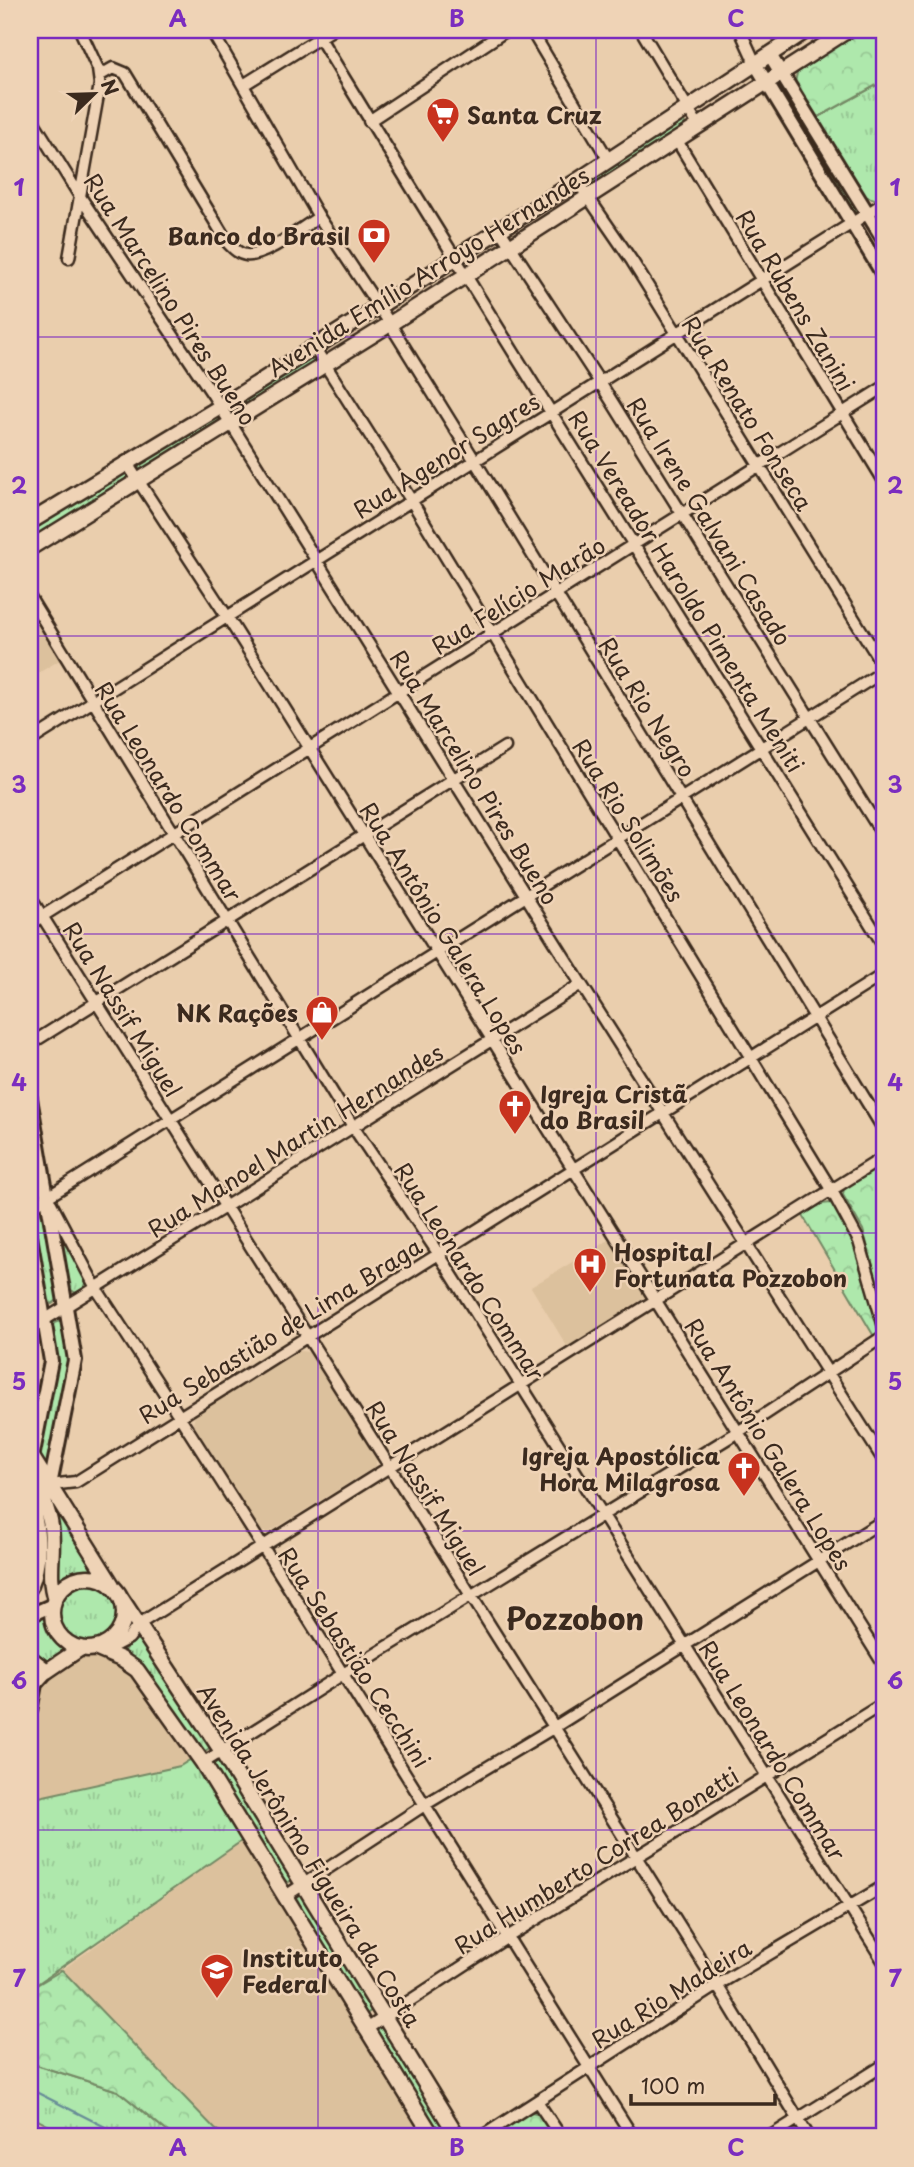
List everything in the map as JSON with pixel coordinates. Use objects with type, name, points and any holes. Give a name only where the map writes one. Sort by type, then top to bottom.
[{"type":"main road","name":"Avenida Emílio Arroyo Hernandes","points":[[30,522],[220,407],[577,181],[807,30]]},
{"type":"main road","name":"Avenida Emílio Arroyo Hernandes","points":[[30,548],[390,324],[848,30]]},
{"type":"main road","name":"Avenida Jerônimo Figueira da Costa","points":[[31,1456],[221,1750],[458,2137]]},
{"type":"main road","points":[[31,1456],[36,1483],[50,1522],[53,1619],[58,1633],[68,1643],[94,1647]]},
{"type":"main road","points":[[30,1499],[38,1551],[30,1587]]},
{"type":"main road","points":[[30,1658],[47,1671],[94,1647],[121,1626],[124,1612],[117,1592],[101,1579],[81,1577],[63,1587],[54,1602]]},
{"type":"main road","name":"Avenida Jerônimo Figueira da Costa","points":[[94,1647],[121,1659],[137,1670],[203,1763],[433,2137]]},
{"type":"street","points":[[69,258],[99,76],[79,30]]},
{"type":"street","name":"Rua Rio Negro","points":[[211,30],[245,84],[319,217],[390,324],[475,461],[884,1130]]},
{"type":"street","points":[[245,84],[317,34],[332,30]]},
{"type":"street","points":[[369,121],[507,30]]},
{"type":"street","points":[[531,30],[608,159]]},
{"type":"street","points":[[641,30],[698,125]]},
{"type":"street","points":[[740,30],[766,84],[884,276]]},
{"type":"street","name":"Rua Vereador Haroldo Pimenta Meniti","points":[[317,34],[453,258],[552,411],[884,946]]},
{"type":"street","points":[[749,44],[770,55],[783,72],[884,240]]},
{"type":"street","points":[[99,76],[113,68],[125,74],[228,243],[237,252],[246,256],[266,250],[319,217]]},
{"type":"street","name":"Rua Marcelino Pires Bueno","points":[[30,116],[80,198],[220,407],[581,984],[884,1461]]},
{"type":"street","name":"Rua Rubens Zanini","points":[[676,139],[884,481]]},
{"type":"street","name":"Rua Renato Fonseca","points":[[577,181],[676,334],[884,669]]},
{"type":"street","name":"Rua Agenor Sagres","points":[[30,741],[884,203]]},
{"type":"street","name":"Rua Irene Galvani Casado","points":[[499,229],[599,381],[884,836]]},
{"type":"street","name":"Rua Rio Solimões","points":[[314,347],[411,499],[832,1191],[859,1241],[884,1327]]},
{"type":"street","name":"Rua Felício Marão","points":[[30,924],[884,387]]},
{"type":"street","name":"Rua Antônio Galera Lopes","points":[[126,462],[228,618],[884,1665]]},
{"type":"street","name":"Rua Leonardo Commar","points":[[30,598],[354,1128],[438,1253],[765,1777],[884,1962]]},
{"type":"street","points":[[30,1208],[884,669]]},
{"type":"street","points":[[30,1044],[505,747]]},
{"type":"street","name":"Rua Nassif Miguel","points":[[30,897],[717,1985],[809,2137]]},
{"type":"street","name":"Rua Sebastião de Lima Braga","points":[[50,1485],[76,1482],[884,974]]},
{"type":"street","name":"Rua Manoel Martin Hernandes","points":[[30,1329],[581,984]]},
{"type":"street","points":[[30,1098],[75,1360],[50,1485]]},
{"type":"street","points":[[94,1647],[112,1647],[121,1643],[129,1638],[139,1624],[884,1157]]},
{"type":"street","name":"Rua Sebastião Cecchini","points":[[47,1197],[96,1288],[426,1804],[506,1938],[633,2137]]},
{"type":"street","points":[[30,1236],[51,1361],[31,1456]]},
{"type":"street","points":[[203,1763],[738,1432],[884,1336]]},
{"type":"street","points":[[284,1897],[426,1804],[553,1728],[884,1520]]},
{"type":"street","points":[[30,1615],[54,1602]]},
{"type":"street","points":[[30,1711],[32,1684],[47,1671]]},
{"type":"street","name":"Rua Humberto Correa Bonetti","points":[[365,2030],[506,1938],[884,1703]]},
{"type":"street","name":"Rua Rio Madeira","points":[[481,2137],[717,1985],[884,1886]]},
{"type":"street","points":[[769,2137],[884,2065]]},
{"type":"street","points":[[537,2101],[561,2137]]},
{"type":"shaded area","points":[[30,611],[60,660],[30,678]]},
{"type":"shaded area","name":"Hospital Fortunata Pozzobon","points":[[612,1238],[645,1297],[568,1348],[531,1287]]},
{"type":"shaded area","points":[[299,1351],[309,1352],[376,1457],[376,1466],[268,1533],[261,1531],[193,1423],[195,1416]]},
{"type":"shaded area","points":[[99,1653],[128,1666],[193,1758],[180,1766],[30,1799],[30,1759],[43,1687],[51,1676],[83,1655]]},
{"type":"shaded area","name":"Instituto Federal","points":[[243,1840],[426,2137],[228,2137],[215,2129],[62,1970]]},
{"type":"green space","points":[[859,30],[884,30],[884,81],[817,118],[795,82],[798,69]]},
{"type":"green space","points":[[884,81],[884,196],[878,200],[864,196],[817,118]]},
{"type":"green space","points":[[781,83],[859,210],[857,212],[852,213],[775,86]]},
{"type":"green space","points":[[684,118],[685,127],[601,184],[594,185],[590,180]]},
{"type":"green space","points":[[308,356],[315,362],[313,366],[234,414],[230,408]]},
{"type":"green space","points":[[217,416],[220,422],[140,473],[138,462]]},
{"type":"green space","points":[[127,471],[132,478],[30,542],[30,526]]},
{"type":"green space","points":[[884,1164],[884,1306],[863,1230],[843,1195],[844,1187]]},
{"type":"green space","points":[[831,1203],[851,1236],[879,1331],[875,1338],[802,1214],[821,1204]]},
{"type":"green space","points":[[41,1212],[60,1298],[52,1304],[46,1299],[33,1223],[35,1213]]},
{"type":"green space","points":[[56,1229],[87,1280],[84,1289],[76,1293],[68,1288]]},
{"type":"green space","points":[[54,1323],[63,1323],[70,1366],[53,1463],[46,1469],[40,1454],[57,1358],[51,1330]]},
{"type":"green space","points":[[43,1483],[98,1572],[78,1572],[62,1582],[57,1577]]},
{"type":"green space","points":[[88,1582],[105,1587],[113,1595],[118,1612],[113,1629],[105,1637],[88,1642],[71,1637],[63,1629],[58,1612],[63,1595],[71,1587]]},
{"type":"green space","points":[[49,1613],[55,1633],[69,1648],[42,1663],[30,1652],[30,1621]]},
{"type":"green space","points":[[136,1640],[140,1640],[210,1740],[211,1747],[205,1751],[200,1750],[119,1654]]},
{"type":"green space","points":[[193,1758],[243,1840],[30,1989],[30,1799],[180,1766]]},
{"type":"green space","points":[[218,1759],[292,1874],[292,1880],[284,1885],[211,1769],[212,1763]]},
{"type":"green space","points":[[300,1893],[306,1897],[372,2003],[372,2010],[365,2015],[293,1897]]},
{"type":"green space","points":[[62,1970],[215,2129],[228,2137],[174,2137],[118,2091],[30,2063],[30,1989]]},
{"type":"green space","points":[[385,2026],[453,2137],[437,2137],[374,2028]]},
{"type":"green space","points":[[30,2063],[118,2091],[174,2137],[70,2137],[30,2116]]},
{"type":"green space","points":[[531,2112],[540,2114],[554,2137],[492,2137]]},
{"type":"waterway","points":[[30,2089],[125,2137]]},
{"type":"place","name":"Santa Cruz","points":[[443,144]]},
{"type":"place","name":"Banco do Brasil","points":[[374,265]]},
{"type":"place","name":"NK Rações","points":[[322,1042]]},
{"type":"place","name":"Igreja Cristã do Brasil","points":[[515,1136]]},
{"type":"place","name":"Hospital Fortunata Pozzobon","points":[[590,1294]]},
{"type":"place","name":"Igreja Apostólica Hora Milagrosa","points":[[744,1498]]},
{"type":"place","name":"Instituto Federal","points":[[217,2000]]},
{"type":"district","name":"Pozzobon","points":[[575,1617]]}]
